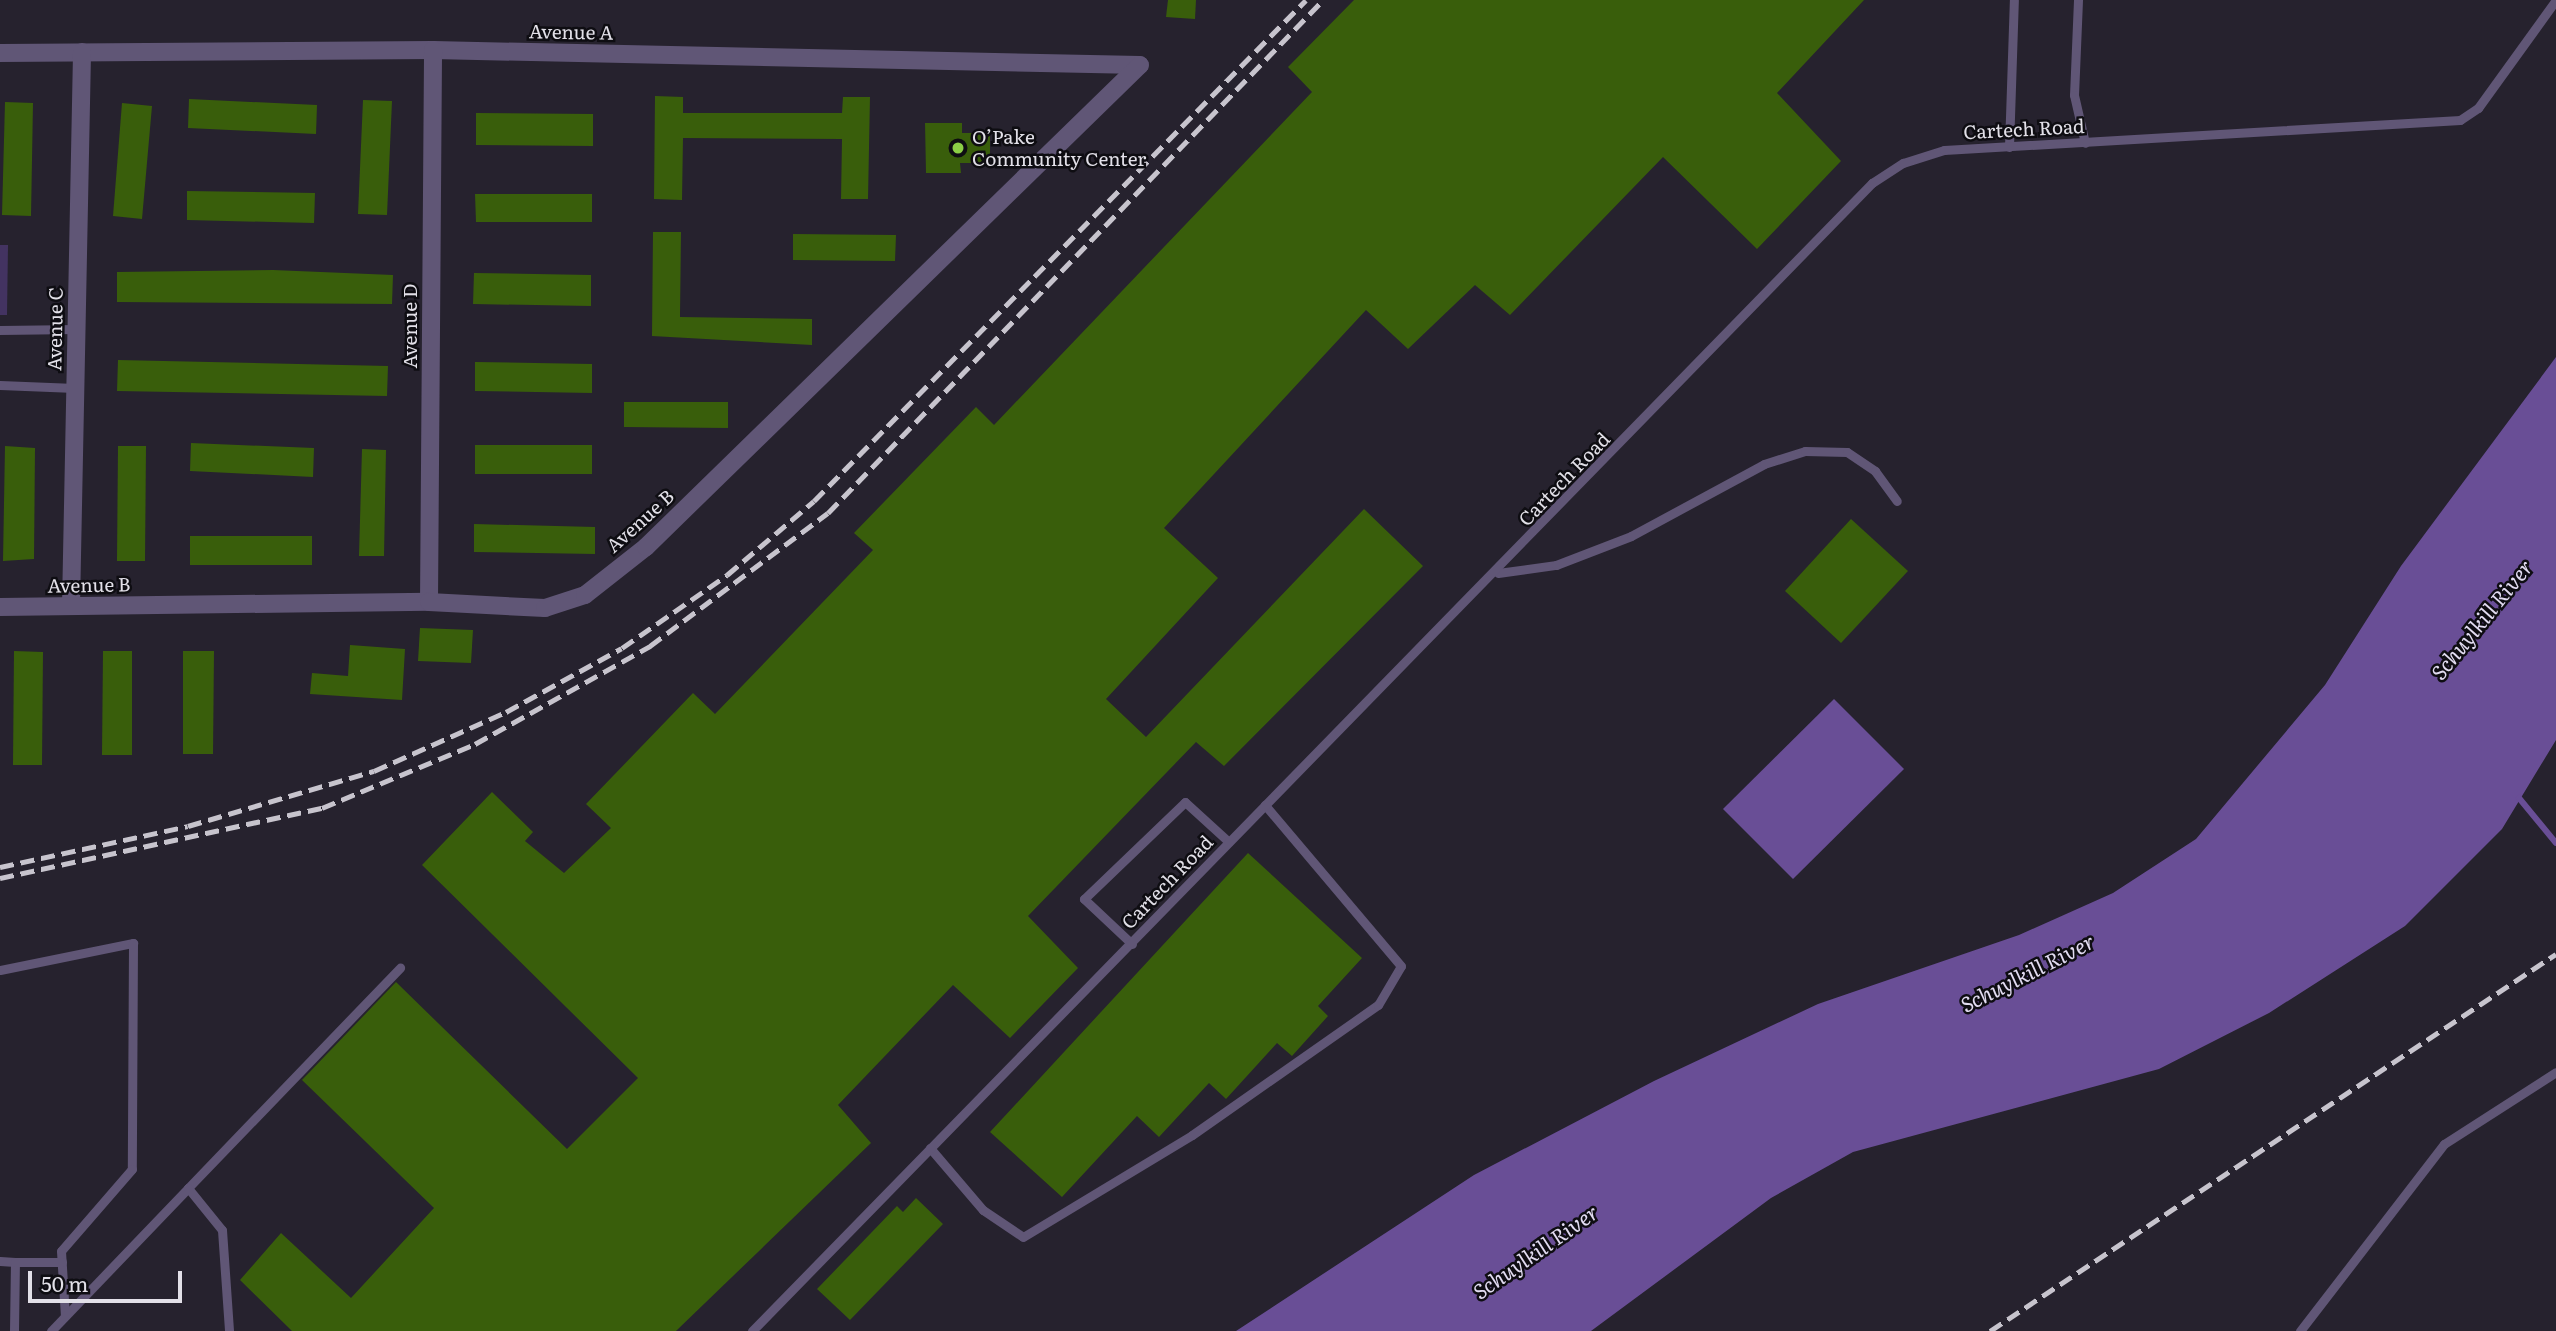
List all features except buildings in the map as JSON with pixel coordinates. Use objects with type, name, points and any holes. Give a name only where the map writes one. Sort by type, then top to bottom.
[{"type":"street","name":"Avenue A","points":[[0,53],[433,50],[1140,65]]},
{"type":"street","name":"Avenue D","points":[[429,602],[433,50]]},
{"type":"street","name":"Avenue C","points":[[71,606],[82,52]]},
{"type":"street","name":"Avenue B","points":[[0,607],[429,602],[545,608],[585,595],[646,547],[1140,65]]},
{"type":"lane","points":[[2009,147],[2014,0]]},
{"type":"lane","points":[[2078,0],[2074,95],[2085,143]]},
{"type":"lane","name":"Cartech Road","points":[[752,1331],[1132,944],[1468,593],[1498,573],[1872,183],[1902,163],[1944,150],[2460,120],[2478,108],[2556,0]]},
{"type":"lane","points":[[0,330],[76,329]]},
{"type":"lane","points":[[0,385],[75,388]]},
{"type":"lane","points":[[1498,573],[1526,573],[1594,551],[1764,464],[1805,451],[1847,452],[1875,471],[1897,501]]},
{"type":"lane","points":[[1132,944],[1084,899],[1185,802],[1229,842]]},
{"type":"lane","points":[[930,1148],[983,1210],[1023,1237],[1192,1135],[1378,1005],[1401,966],[1265,805]]},
{"type":"lane","points":[[0,970],[133,943],[132,1169],[61,1251],[65,1316]]},
{"type":"lane","points":[[51,1331],[400,968]]},
{"type":"lane","points":[[2300,1331],[2444,1144],[2556,1072]]},
{"type":"lane","points":[[188,1188],[222,1230],[229,1331]]},
{"type":"lane","points":[[0,1261],[62,1262]]},
{"type":"lane","points":[[14,1331],[15,1262]]},
{"type":"shaded area","points":[[0,245],[8,245],[7,315],[0,315]]},
{"type":"water","name":"Schuylkill River","points":[[2556,357],[2556,740],[2502,829],[2405,926],[2269,1013],[2159,1069],[1853,1152],[1771,1198],[1591,1331],[1236,1331],[1474,1175],[1654,1081],[1818,1004],[2019,935],[2113,893],[2196,839],[2325,685],[2401,566]]},
{"type":"water","points":[[1834,699],[1904,769],[1793,879],[1723,809]]},
{"type":"waterway","points":[[2519,798],[2556,843]]},
{"type":"railway","points":[[0,867],[188,826],[374,771],[506,712],[622,648],[727,575],[814,501],[1306,0]]},
{"type":"railway","points":[[0,878],[322,808],[475,744],[650,646],[828,513],[1323,0]]},
{"type":"railway","points":[[1990,1331],[2556,954]]},
{"type":"place","name":"O’Pake Community Center","points":[[958,148]]}]
